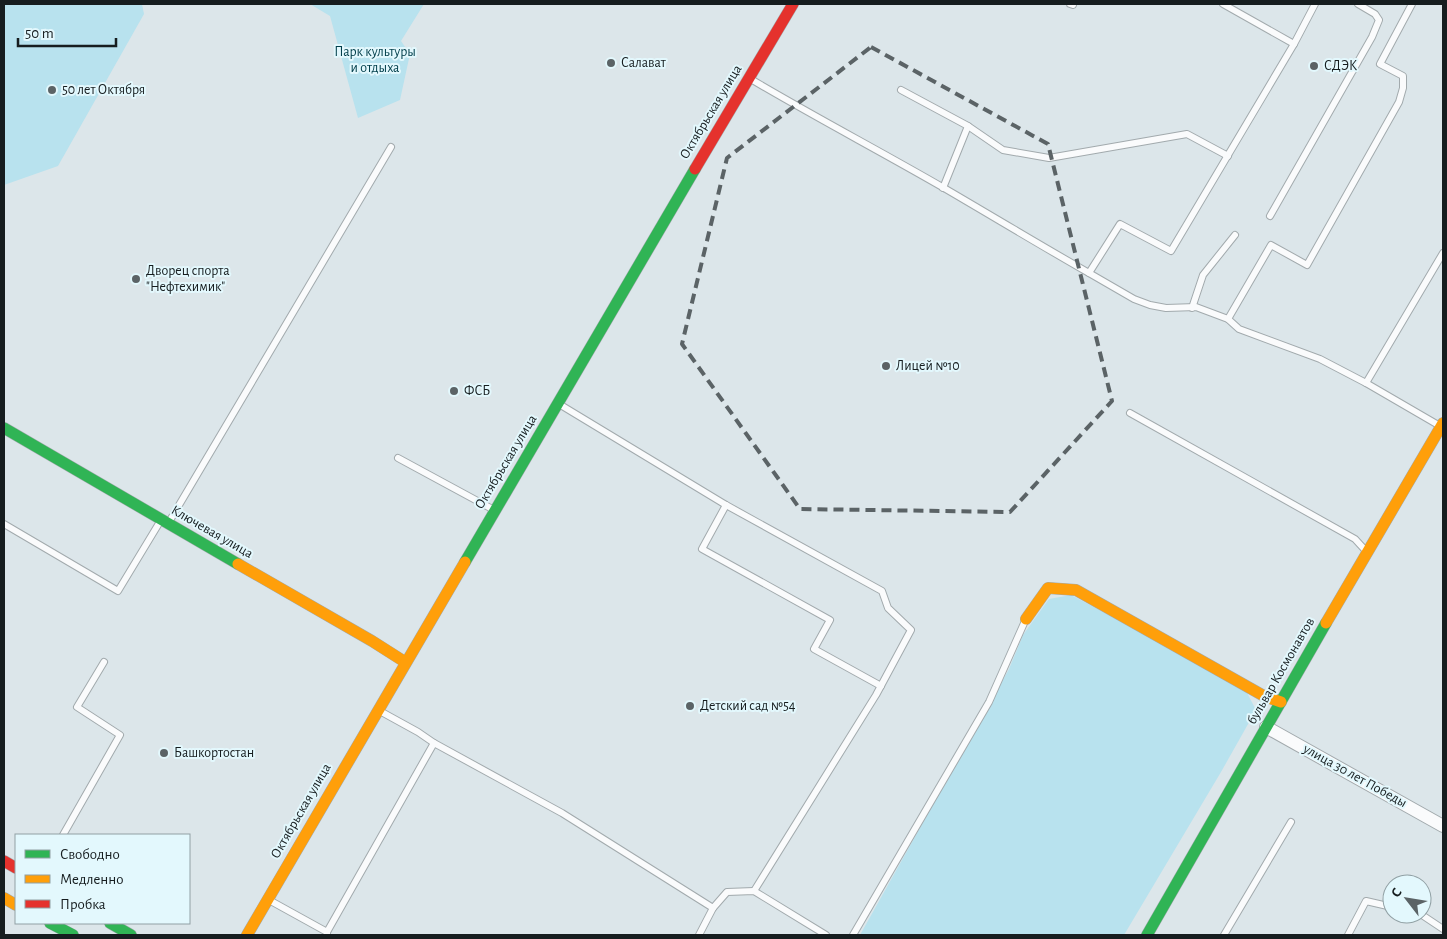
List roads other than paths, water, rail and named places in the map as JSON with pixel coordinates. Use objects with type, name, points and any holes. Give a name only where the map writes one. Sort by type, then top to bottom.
[{"type":"street","name":"Октябрьская улица","points":[[246,935],[748,77],[793,4]]},
{"type":"street","name":"бульвар Космонавтов","points":[[1147,935],[1442,425]]},
{"type":"street","name":"Ключевая улица","points":[[4,428],[372,641],[405,662]]},
{"type":"street","points":[[1026,619],[1048,588],[1076,590],[1264,696],[1281,702]]},
{"type":"street","name":"улица 30 лет Победы","points":[[1266,727],[1443,826]]},
{"type":"street","points":[[4,861],[15,867]]},
{"type":"street","points":[[4,898],[15,904]]},
{"type":"street","points":[[52,924],[73,935]]},
{"type":"street","points":[[112,924],[131,935]]},
{"type":"lane","points":[[1089,273],[1120,224],[1171,252],[1294,44],[1315,4]]},
{"type":"lane","points":[[1270,216],[1372,37],[1379,20],[1375,14],[1358,4]]},
{"type":"lane","points":[[1228,319],[1271,245],[1307,265],[1399,102],[1403,88],[1403,76],[1380,64],[1412,4]]},
{"type":"lane","points":[[1227,5],[1294,44]]},
{"type":"lane","points":[[748,77],[1134,299],[1150,306],[1196,308],[1228,319],[1240,329],[1320,360],[1442,425]]},
{"type":"lane","points":[[901,90],[968,126],[1003,150],[1049,158],[1187,134],[1228,156]]},
{"type":"lane","points":[[943,188],[968,126]]},
{"type":"lane","points":[[4,524],[118,591],[164,522],[392,147]]},
{"type":"lane","points":[[1192,308],[1203,275],[1235,235]]},
{"type":"lane","points":[[1366,383],[1443,253]]},
{"type":"lane","points":[[558,404],[726,505],[882,592],[888,608],[911,630],[881,686],[754,891]]},
{"type":"lane","points":[[1130,413],[1355,539],[1367,552]]},
{"type":"lane","points":[[398,458],[495,510]]},
{"type":"lane","points":[[726,505],[702,549],[830,620],[814,649],[881,686]]},
{"type":"lane","points":[[853,935],[989,702],[1026,619]]},
{"type":"lane","points":[[64,834],[120,735],[77,707],[104,662]]},
{"type":"lane","points":[[377,710],[562,813],[713,908]]},
{"type":"lane","points":[[267,898],[327,934],[434,743]]},
{"type":"lane","points":[[1224,935],[1291,822]]},
{"type":"lane","points":[[699,935],[713,908],[727,892],[754,891],[826,935]]},
{"type":"lane","points":[[1348,935],[1366,901],[1382,905]]},
{"type":"lane","points":[[1432,922],[1443,929]]},
{"type":"place","name":"Салават","points":[[611,63]]},
{"type":"place","name":"СДЭК","points":[[1314,66]]},
{"type":"place","name":"50 лет Октября","points":[[52,90]]},
{"type":"place","name":"Дворец спорта \"Нефтехимик\"","points":[[136,279]]},
{"type":"place","name":"Лицей №10","points":[[886,366]]},
{"type":"place","name":"ФСБ","points":[[454,391]]},
{"type":"place","name":"Детский сад №54","points":[[690,706]]},
{"type":"place","name":"Башкортостан","points":[[164,753]]},
{"type":"park label","name":"Парк культуры и отдыха","points":[[375,60]]}]
